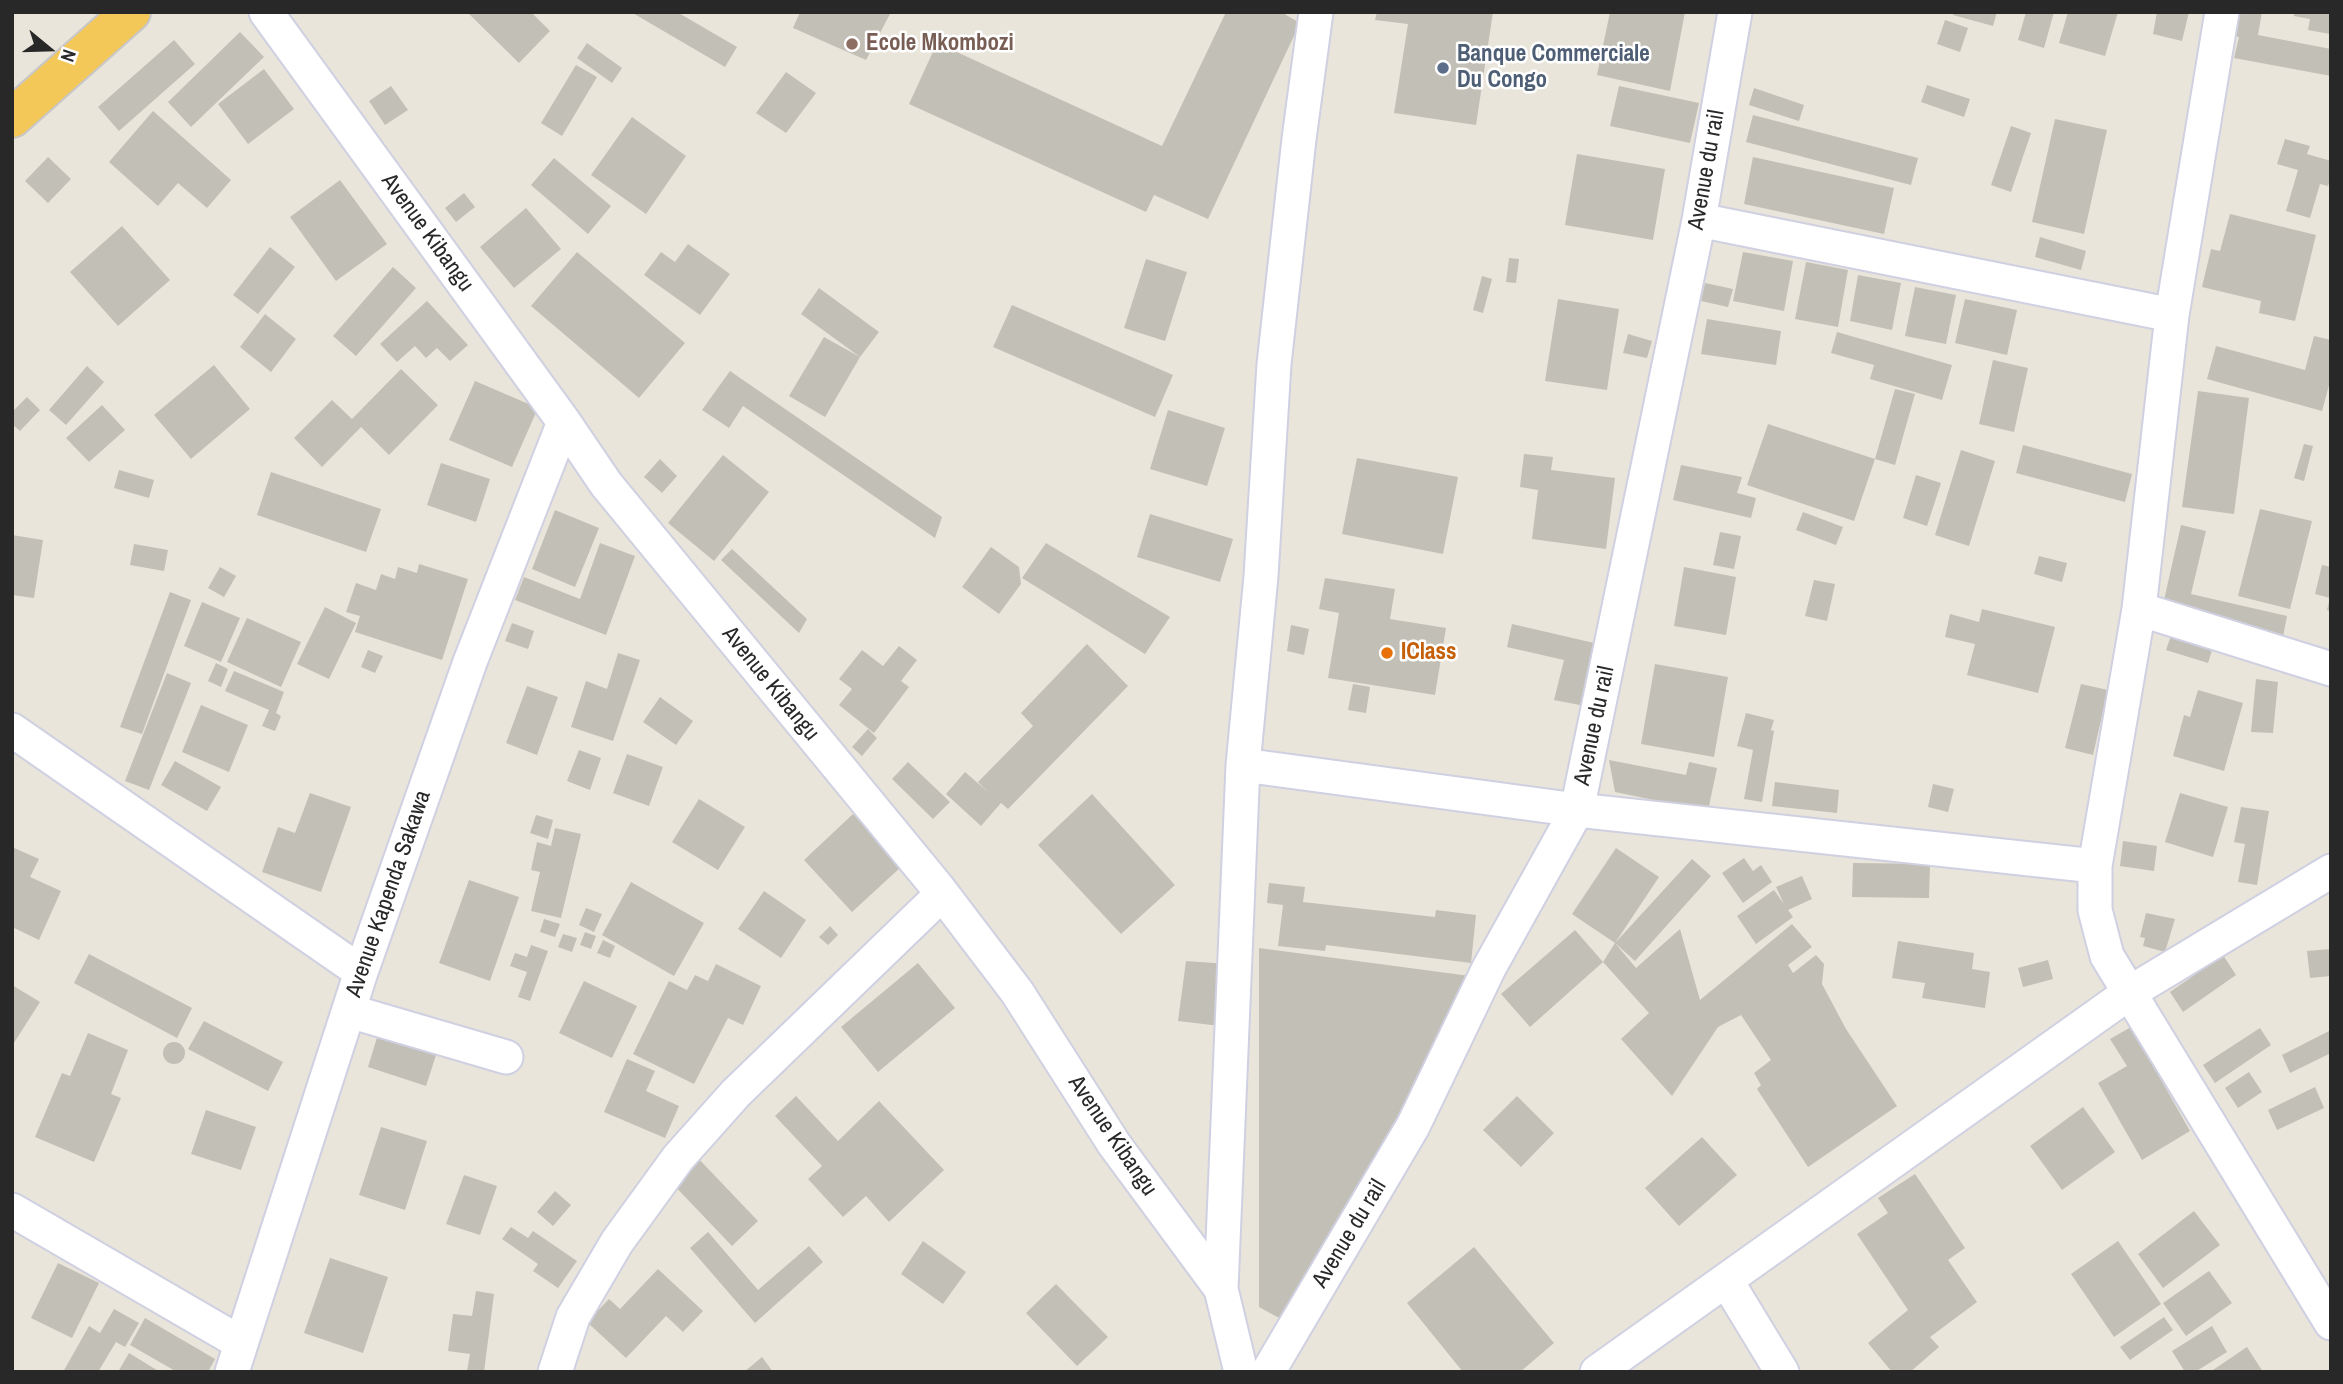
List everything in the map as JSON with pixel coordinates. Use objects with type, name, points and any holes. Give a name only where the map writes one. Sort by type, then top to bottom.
[{"type":"highway","points":[[12,118],[131,12]]},
{"type":"street","name":"Avenue Kibangu","points":[[266,12],[564,422],[606,484],[942,894],[1017,992],[1114,1144],[1221,1289],[1241,1372]]},
{"type":"street","points":[[1221,1289],[1242,765],[1261,576],[1274,364],[1316,12]]},
{"type":"street","name":"Avenue du rail","points":[[1268,1372],[1413,1126],[1489,968],[1577,810],[1699,220],[1735,12]]},
{"type":"street","points":[[2222,12],[2172,315],[2139,609],[2095,866],[2095,910],[2107,956],[2331,1322]]},
{"type":"street","points":[[1699,220],[2172,315]]},
{"type":"street","name":"Avenue Kapenda Sakawa","points":[[237,1357],[361,972],[470,662],[564,422]]},
{"type":"street","points":[[2139,609],[2331,669]]},
{"type":"street","points":[[12,730],[361,972]]},
{"type":"street","points":[[1242,765],[1577,810],[2095,866]]},
{"type":"street","points":[[1597,1372],[2129,993],[2331,871]]},
{"type":"street","points":[[555,1372],[573,1317],[617,1242],[678,1158],[736,1093],[942,894]]},
{"type":"street","points":[[349,1011],[506,1057]]},
{"type":"street","points":[[12,1210],[237,1357]]},
{"type":"street","points":[[1726,1280],[1782,1372]]},
{"type":"building","points":[[467,12],[531,12],[550,31],[519,63]]},
{"type":"building","points":[[631,12],[677,12],[737,47],[725,67]]},
{"type":"building","name":"Ecole Mkombozi","points":[[800,12],[891,12],[866,60],[793,28]]},
{"type":"building","points":[[1226,12],[1281,12],[1300,23],[1208,219],[1154,195],[1146,212],[909,104],[937,43],[1162,146]]},
{"type":"building","name":"Banque Commerciale Du Congo","points":[[1377,12],[1493,12],[1476,125],[1394,113],[1408,24],[1375,20]]},
{"type":"building","points":[[1610,12],[1685,12],[1670,91],[1597,75]]},
{"type":"building","points":[[1954,12],[1997,12],[1993,26],[1953,15]]},
{"type":"building","points":[[2026,12],[2054,12],[2044,48],[2018,40]]},
{"type":"building","points":[[2068,12],[2118,12],[2105,56],[2059,43]]},
{"type":"building","points":[[2157,12],[2189,12],[2182,41],[2153,34]]},
{"type":"building","points":[[2234,12],[2262,12],[2258,35],[2331,49],[2331,76],[2234,58],[2239,37],[2230,35]]},
{"type":"building","points":[[2294,12],[2331,12],[2330,34],[2308,30],[2310,19],[2294,16]]},
{"type":"building","points":[[1945,20],[1968,28],[1960,52],[1937,44]]},
{"type":"building","points":[[240,32],[264,57],[191,127],[168,102]]},
{"type":"building","points":[[174,40],[195,64],[119,131],[98,107]]},
{"type":"building","points":[[587,43],[622,68],[612,83],[577,58]]},
{"type":"building","points":[[576,65],[597,77],[562,136],[541,123]]},
{"type":"building","points":[[264,69],[294,109],[248,144],[218,104]]},
{"type":"building","points":[[786,72],[816,93],[786,133],[756,113]]},
{"type":"building","points":[[1927,85],[1970,99],[1964,117],[1921,102]]},
{"type":"building","points":[[391,86],[408,110],[385,125],[369,101]]},
{"type":"building","points":[[1619,86],[1699,103],[1690,143],[1610,126]]},
{"type":"building","points":[[1754,88],[1804,105],[1799,121],[1749,105]]},
{"type":"building","points":[[153,111],[231,180],[207,208],[178,183],[158,206],[109,162]]},
{"type":"building","points":[[1753,115],[1918,158],[1911,185],[1746,142]]},
{"type":"building","points":[[632,117],[686,156],[646,214],[591,175]]},
{"type":"building","points":[[2055,119],[2107,130],[2084,234],[2032,222]]},
{"type":"building","points":[[2011,126],[2031,133],[2011,192],[1991,185]]},
{"type":"building","points":[[2285,139],[2310,146],[2307,154],[2331,161],[2328,186],[2320,184],[2310,218],[2286,211],[2298,170],[2277,164]]},
{"type":"building","points":[[1577,154],[1665,169],[1653,240],[1565,225]]},
{"type":"building","points":[[48,157],[71,179],[48,203],[25,181]]},
{"type":"building","points":[[1753,157],[1894,188],[1884,234],[1744,204]]},
{"type":"building","points":[[554,158],[611,206],[588,234],[531,185]]},
{"type":"building","points":[[340,180],[387,244],[336,281],[290,217]]},
{"type":"building","points":[[464,193],[475,207],[456,222],[445,208]]},
{"type":"building","points":[[526,208],[561,249],[514,288],[480,247]]},
{"type":"building","points":[[2230,214],[2316,235],[2295,321],[2259,313],[2261,301],[2202,287],[2211,249],[2220,251]]},
{"type":"building","points":[[122,226],[170,280],[118,326],[70,272]]},
{"type":"building","points":[[2040,237],[2086,251],[2081,270],[2035,257]]},
{"type":"building","points":[[688,244],[730,274],[700,315],[644,275],[661,252],[675,262]]},
{"type":"building","points":[[270,247],[295,267],[258,314],[233,295]]},
{"type":"building","points":[[577,252],[685,343],[639,398],[531,306]]},
{"type":"building","points":[[1743,252],[1793,261],[1784,311],[1733,301]]},
{"type":"building","points":[[1509,258],[1519,259],[1516,283],[1506,282]]},
{"type":"building","points":[[1146,259],[1187,272],[1165,341],[1124,328]]},
{"type":"building","points":[[1806,262],[1848,270],[1838,327],[1795,319]]},
{"type":"building","points":[[393,267],[416,288],[356,356],[333,336]]},
{"type":"building","points":[[1858,275],[1901,283],[1892,330],[1850,321]]},
{"type":"building","points":[[1482,276],[1492,279],[1483,313],[1473,310]]},
{"type":"building","points":[[1705,283],[1733,289],[1728,307],[1701,301]]},
{"type":"building","points":[[1915,287],[1956,295],[1946,344],[1905,336]]},
{"type":"building","points":[[819,288],[879,332],[860,357],[801,314]]},
{"type":"building","points":[[1558,299],[1619,309],[1607,390],[1545,381]]},
{"type":"building","points":[[1965,299],[2017,310],[2007,355],[1955,343]]},
{"type":"building","points":[[427,301],[468,345],[450,361],[437,348],[426,358],[415,346],[397,362],[380,344]]},
{"type":"building","points":[[1012,305],[1173,375],[1155,417],[993,347]]},
{"type":"building","points":[[265,314],[296,339],[271,372],[240,347]]},
{"type":"building","points":[[1707,319],[1781,331],[1776,365],[1701,354]]},
{"type":"building","points":[[1837,332],[1952,365],[1942,400],[1870,379],[1874,365],[1831,353]]},
{"type":"building","points":[[1628,334],[1652,341],[1647,358],[1623,353]]},
{"type":"building","points":[[2314,336],[2331,340],[2331,378],[2322,411],[2207,379],[2216,346],[2305,370]]},
{"type":"building","points":[[824,337],[860,357],[825,417],[789,396]]},
{"type":"building","points":[[1993,360],[2028,368],[2014,432],[1979,424]]},
{"type":"building","points":[[214,365],[250,409],[191,459],[154,415]]},
{"type":"building","points":[[87,366],[104,382],[66,425],[49,410]]},
{"type":"building","points":[[401,369],[438,405],[389,455],[361,427],[322,467],[294,438],[332,400],[352,419]]},
{"type":"building","points":[[730,371],[942,517],[935,538],[743,406],[729,428],[702,410]]},
{"type":"building","points":[[475,381],[538,408],[512,467],[449,440]]},
{"type":"building","points":[[1895,389],[1915,394],[1895,465],[1875,459]]},
{"type":"building","points":[[2198,391],[2249,398],[2234,514],[2182,507]]},
{"type":"building","points":[[27,397],[40,410],[20,431],[12,424],[12,412]]},
{"type":"building","points":[[102,405],[125,430],[89,462],[66,438]]},
{"type":"building","points":[[1168,410],[1225,428],[1207,486],[1150,469]]},
{"type":"building","points":[[1768,424],[1875,459],[1854,521],[1747,485]]},
{"type":"building","points":[[2304,444],[2313,446],[2304,481],[2294,478]]},
{"type":"building","points":[[2023,445],[2132,474],[2125,502],[2016,473]]},
{"type":"building","points":[[1961,450],[1995,461],[1969,546],[1935,535]]},
{"type":"building","points":[[1524,454],[1553,457],[1551,470],[1615,478],[1606,549],[1532,539],[1538,490],[1520,487]]},
{"type":"building","points":[[723,455],[769,492],[714,561],[668,523]]},
{"type":"building","points":[[1357,458],[1458,477],[1443,554],[1342,534]]},
{"type":"building","points":[[660,459],[677,476],[662,493],[644,477]]},
{"type":"building","points":[[441,463],[490,479],[476,522],[427,505]]},
{"type":"building","points":[[1681,465],[1742,477],[1737,493],[1756,498],[1751,518],[1673,500]]},
{"type":"building","points":[[119,470],[154,480],[149,498],[114,488]]},
{"type":"building","points":[[271,472],[381,509],[366,552],[257,515]]},
{"type":"building","points":[[1916,475],[1941,483],[1927,526],[1903,518]]},
{"type":"building","points":[[2260,509],[2312,521],[2290,609],[2238,596]]},
{"type":"building","points":[[555,510],[599,528],[575,587],[532,569]]},
{"type":"building","points":[[1803,512],[1843,527],[1836,545],[1796,530]]},
{"type":"building","points":[[1150,514],[1233,539],[1220,582],[1137,557]]},
{"type":"building","points":[[2181,525],[2206,531],[2191,594],[2287,616],[2283,637],[2162,609]]},
{"type":"building","points":[[1720,532],[1741,536],[1734,569],[1713,565]]},
{"type":"building","points":[[12,535],[43,540],[34,598],[12,595]]},
{"type":"building","points":[[600,543],[635,556],[606,635],[515,600],[524,577],[580,599]]},
{"type":"building","points":[[1046,543],[1170,617],[1145,654],[1022,578]]},
{"type":"building","points":[[134,544],[168,550],[164,571],[130,565]]},
{"type":"building","points":[[991,547],[1019,567],[1021,584],[999,614],[962,587]]},
{"type":"building","points":[[732,549],[807,619],[799,633],[721,560]]},
{"type":"building","points":[[2039,556],[2067,563],[2062,582],[2034,574]]},
{"type":"building","points":[[419,564],[468,579],[442,660],[355,632],[360,616],[346,612],[356,583],[376,590],[381,574],[395,579],[398,567],[417,573]]},
{"type":"building","points":[[2322,565],[2331,567],[2331,611],[2327,610],[2330,598],[2315,594]]},
{"type":"building","points":[[220,567],[236,576],[224,597],[208,588]]},
{"type":"building","points":[[1684,567],[1736,577],[1726,635],[1674,626]]},
{"type":"building","name":"IClass","points":[[1325,578],[1395,589],[1390,619],[1446,628],[1435,695],[1328,678],[1339,613],[1319,609]]},
{"type":"building","points":[[1814,580],[1835,584],[1827,621],[1805,616]]},
{"type":"building","points":[[170,592],[191,600],[142,734],[120,727]]},
{"type":"building","points":[[202,602],[240,618],[221,662],[184,646]]},
{"type":"building","points":[[325,607],[356,623],[329,679],[297,664]]},
{"type":"building","points":[[1982,609],[2055,627],[2038,693],[1967,675],[1975,644],[1945,637],[1950,614],[1979,622]]},
{"type":"building","points":[[247,618],[301,642],[281,687],[227,662]]},
{"type":"building","points":[[512,623],[534,631],[528,649],[505,641]]},
{"type":"building","points":[[1512,624],[1594,643],[1589,666],[1594,667],[1585,706],[1554,700],[1564,660],[1507,647]]},
{"type":"building","points":[[1291,625],[1309,629],[1304,655],[1287,651]]},
{"type":"building","points":[[2172,633],[2213,647],[2208,663],[2166,650]]},
{"type":"building","points":[[1087,644],[1128,686],[1008,809],[1001,803],[981,826],[946,794],[965,772],[988,792],[978,782],[1033,726],[1021,713]]},
{"type":"building","points":[[899,646],[917,660],[901,681],[909,687],[874,733],[839,705],[852,689],[839,679],[862,650],[883,666]]},
{"type":"building","points":[[368,650],[383,656],[375,673],[361,667]]},
{"type":"building","points":[[618,653],[640,660],[613,741],[571,727],[586,681],[607,689]]},
{"type":"building","points":[[216,663],[228,669],[221,687],[208,681]]},
{"type":"building","points":[[1655,664],[1728,677],[1714,757],[1641,744]]},
{"type":"building","points":[[234,671],[284,692],[276,713],[281,716],[275,731],[262,726],[269,710],[225,691]]},
{"type":"building","points":[[167,673],[191,683],[149,790],[125,781]]},
{"type":"building","points":[[2256,679],[2278,682],[2273,733],[2251,732]]},
{"type":"building","points":[[1353,684],[1370,687],[1366,713],[1348,710]]},
{"type":"building","points":[[2081,684],[2108,690],[2093,755],[2065,748]]},
{"type":"building","points":[[527,686],[558,697],[537,755],[506,743]]},
{"type":"building","points":[[2198,690],[2243,703],[2224,771],[2173,756],[2184,715],[2190,717]]},
{"type":"building","points":[[660,697],[693,721],[676,745],[643,722]]},
{"type":"building","points":[[201,705],[248,725],[229,772],[182,752]]},
{"type":"building","points":[[1746,713],[1774,720],[1762,802],[1744,799],[1753,750],[1737,746]]},
{"type":"building","points":[[868,729],[877,738],[862,756],[852,747]]},
{"type":"building","points":[[579,750],[601,758],[590,790],[567,781]]},
{"type":"building","points":[[627,754],[663,767],[649,806],[613,793]]},
{"type":"building","points":[[1609,760],[1686,775],[1689,762],[1717,768],[1708,811],[1615,792]]},
{"type":"building","points":[[175,761],[221,787],[207,811],[161,785]]},
{"type":"building","points":[[908,762],[950,802],[933,819],[892,779]]},
{"type":"building","points":[[1775,782],[1839,790],[1837,813],[1772,806]]},
{"type":"building","points":[[1933,784],[1954,789],[1948,812],[1928,807]]},
{"type":"building","points":[[310,793],[351,807],[321,892],[262,872],[278,827],[295,833]]},
{"type":"building","points":[[2180,793],[2228,807],[2213,857],[2165,842]]},
{"type":"building","points":[[1092,794],[1175,885],[1121,934],[1038,845]]},
{"type":"building","points":[[699,799],[745,827],[718,870],[672,842]]},
{"type":"building","points":[[2241,807],[2269,811],[2257,885],[2238,882],[2245,844],[2234,842]]},
{"type":"building","points":[[853,814],[902,866],[852,912],[804,860]]},
{"type":"building","points":[[536,815],[553,820],[548,839],[530,833]]},
{"type":"building","points":[[555,828],[581,834],[561,918],[531,911],[540,872],[531,870],[537,842],[551,846]]},
{"type":"building","points":[[2123,841],[2157,846],[2154,871],[2120,866]]},
{"type":"building","points":[[12,847],[39,859],[30,877],[61,891],[39,940],[12,927]]},
{"type":"building","points":[[1616,848],[1659,877],[1615,943],[1572,914]]},
{"type":"building","points":[[1744,858],[1753,871],[1761,865],[1772,882],[1743,903],[1722,873]]},
{"type":"building","points":[[1692,859],[1711,876],[1635,961],[1615,943]]},
{"type":"building","points":[[1853,863],[1930,864],[1929,898],[1852,897]]},
{"type":"building","points":[[1802,876],[1812,899],[1788,910],[1793,917],[1756,944],[1737,916],[1774,890],[1784,904],[1776,887]]},
{"type":"building","points":[[469,880],[519,897],[490,981],[439,963]]},
{"type":"building","points":[[631,882],[704,923],[674,976],[602,935]]},
{"type":"building","points":[[1269,883],[1305,887],[1303,902],[1435,917],[1436,910],[1476,915],[1471,963],[1326,945],[1325,951],[1278,946],[1283,905],[1267,903]]},
{"type":"building","points":[[764,891],[806,920],[781,958],[738,929]]},
{"type":"building","points":[[586,908],[602,914],[594,932],[579,925]]},
{"type":"building","points":[[2146,913],[2175,919],[2165,952],[2143,946],[2145,938],[2140,937]]},
{"type":"building","points":[[544,919],[560,924],[555,937],[540,932]]},
{"type":"building","points":[[1792,924],[1812,947],[1788,965],[1793,973],[1816,955],[1824,964],[1822,984],[1846,1029],[1897,1106],[1808,1167],[1757,1089],[1761,1085],[1754,1073],[1771,1060],[1741,1015],[1718,1027],[1672,1096],[1621,1039],[1649,1013],[1603,962],[1615,943],[1636,968],[1680,929],[1700,1000]]},
{"type":"building","points":[[830,926],[838,935],[828,945],[819,937]]},
{"type":"building","points":[[1575,930],[1603,962],[1530,1027],[1501,994]]},
{"type":"building","points":[[585,932],[596,936],[591,949],[580,945]]},
{"type":"building","points":[[563,934],[577,938],[572,952],[558,947]]},
{"type":"building","points":[[603,940],[615,946],[610,958],[597,953]]},
{"type":"building","points":[[1898,941],[1974,953],[1972,969],[1990,972],[1985,1008],[1922,998],[1925,983],[1892,978]]},
{"type":"building","points":[[531,945],[548,951],[530,1001],[518,997],[527,972],[510,966],[515,953],[527,957]]},
{"type":"building","points":[[1259,948],[1470,976],[1290,1324],[1259,1307]]},
{"type":"building","points":[[2331,949],[2331,976],[2310,978],[2307,951]]},
{"type":"building","points":[[89,954],[192,1008],[177,1038],[74,983]]},
{"type":"building","points":[[2223,955],[2236,975],[2183,1012],[2170,992]]},
{"type":"building","points":[[2048,960],[2053,979],[2023,987],[2018,968]]},
{"type":"building","points":[[1186,961],[1228,964],[1220,1026],[1178,1021]]},
{"type":"building","points":[[918,963],[955,1008],[878,1072],[841,1027]]},
{"type":"building","points":[[716,964],[761,986],[743,1025],[728,1018],[694,1084],[633,1054],[669,981],[687,990],[695,975],[708,981]]},
{"type":"building","points":[[584,981],[637,1006],[612,1058],[559,1033]]},
{"type":"building","points":[[12,985],[40,1002],[12,1046]]},
{"type":"building","points":[[204,1021],[283,1062],[268,1091],[188,1049]]},
{"type":"building","points":[[2131,1027],[2190,1131],[2142,1160],[2098,1083],[2127,1066],[2110,1039]]},
{"type":"building","points":[[2260,1028],[2271,1045],[2215,1083],[2203,1065]]},
{"type":"building","points":[[2331,1030],[2331,1053],[2290,1073],[2282,1055]]},
{"type":"building","points":[[88,1033],[128,1050],[111,1094],[121,1098],[94,1162],[35,1137],[62,1073],[70,1076]]},
{"type":"building","points":[[378,1034],[437,1052],[426,1086],[368,1067]]},
{"type":"building","points":[[174,1042],[182,1045],[185,1053],[182,1061],[174,1064],[166,1061],[163,1053],[166,1045]]},
{"type":"building","points":[[627,1059],[655,1071],[646,1091],[679,1106],[665,1138],[604,1112]]},
{"type":"building","points":[[2249,1072],[2262,1092],[2238,1108],[2225,1088]]},
{"type":"building","points":[[2315,1087],[2324,1108],[2277,1130],[2268,1110]]},
{"type":"building","points":[[796,1096],[838,1141],[879,1101],[944,1170],[889,1222],[866,1196],[843,1217],[808,1179],[822,1166],[775,1116]]},
{"type":"building","points":[[1517,1096],[1554,1133],[1521,1167],[1483,1130]]},
{"type":"building","points":[[2083,1107],[2115,1152],[2062,1190],[2030,1146]]},
{"type":"building","points":[[206,1110],[256,1127],[241,1170],[191,1154]]},
{"type":"building","points":[[381,1127],[427,1141],[405,1210],[359,1195]]},
{"type":"building","points":[[1702,1137],[1737,1175],[1679,1226],[1645,1188]]},
{"type":"building","points":[[695,1155],[758,1221],[732,1246],[668,1179]]},
{"type":"building","points":[[1915,1174],[1965,1248],[1948,1260],[1977,1302],[1930,1337],[1939,1347],[1910,1372],[1892,1372],[1868,1343],[1908,1310],[1857,1234],[1888,1213],[1878,1198]]},
{"type":"building","points":[[464,1175],[497,1186],[480,1235],[446,1224]]},
{"type":"building","points":[[555,1191],[571,1205],[553,1226],[537,1212]]},
{"type":"building","points":[[2194,1211],[2220,1245],[2163,1288],[2138,1254]]},
{"type":"building","points":[[511,1227],[528,1238],[533,1231],[577,1261],[558,1288],[533,1271],[538,1264],[502,1239]]},
{"type":"building","points":[[708,1232],[758,1290],[809,1246],[823,1262],[755,1323],[690,1248]]},
{"type":"building","points":[[923,1241],[966,1272],[943,1304],[901,1274]]},
{"type":"building","points":[[2118,1241],[2161,1304],[2114,1337],[2071,1274]]},
{"type":"building","points":[[1474,1247],[1554,1343],[1520,1372],[1463,1372],[1407,1303]]},
{"type":"building","points":[[330,1258],[388,1277],[363,1353],[304,1333]]},
{"type":"building","points":[[58,1263],[99,1283],[72,1338],[31,1318]]},
{"type":"building","points":[[658,1269],[703,1311],[683,1332],[666,1316],[626,1358],[587,1322],[609,1299],[620,1309]]},
{"type":"building","points":[[2209,1271],[2232,1303],[2186,1336],[2163,1303]]},
{"type":"building","points":[[1056,1284],[1108,1337],[1077,1366],[1026,1313]]},
{"type":"building","points":[[476,1291],[494,1294],[484,1372],[467,1371],[470,1354],[448,1351],[453,1314],[472,1316]]},
{"type":"building","points":[[114,1309],[139,1323],[125,1347],[116,1342],[98,1372],[63,1372],[89,1326],[100,1333]]},
{"type":"building","points":[[2164,1317],[2173,1330],[2130,1360],[2120,1347]]},
{"type":"building","points":[[145,1318],[215,1359],[208,1372],[177,1372],[130,1345]]},
{"type":"building","points":[[2212,1326],[2227,1352],[2195,1372],[2185,1372],[2172,1351]]},
{"type":"building","points":[[2247,1347],[2263,1372],[2210,1372]]},
{"type":"building","points":[[129,1353],[160,1372],[118,1372]]},
{"type":"building","points":[[762,1357],[773,1372],[744,1372]]},
{"type":"place","name":"Ecole Mkombozi","points":[[852,44]]},
{"type":"place","name":"Banque Commerciale Du Congo","points":[[1443,68]]},
{"type":"place","name":"IClass","points":[[1387,653]]}]
